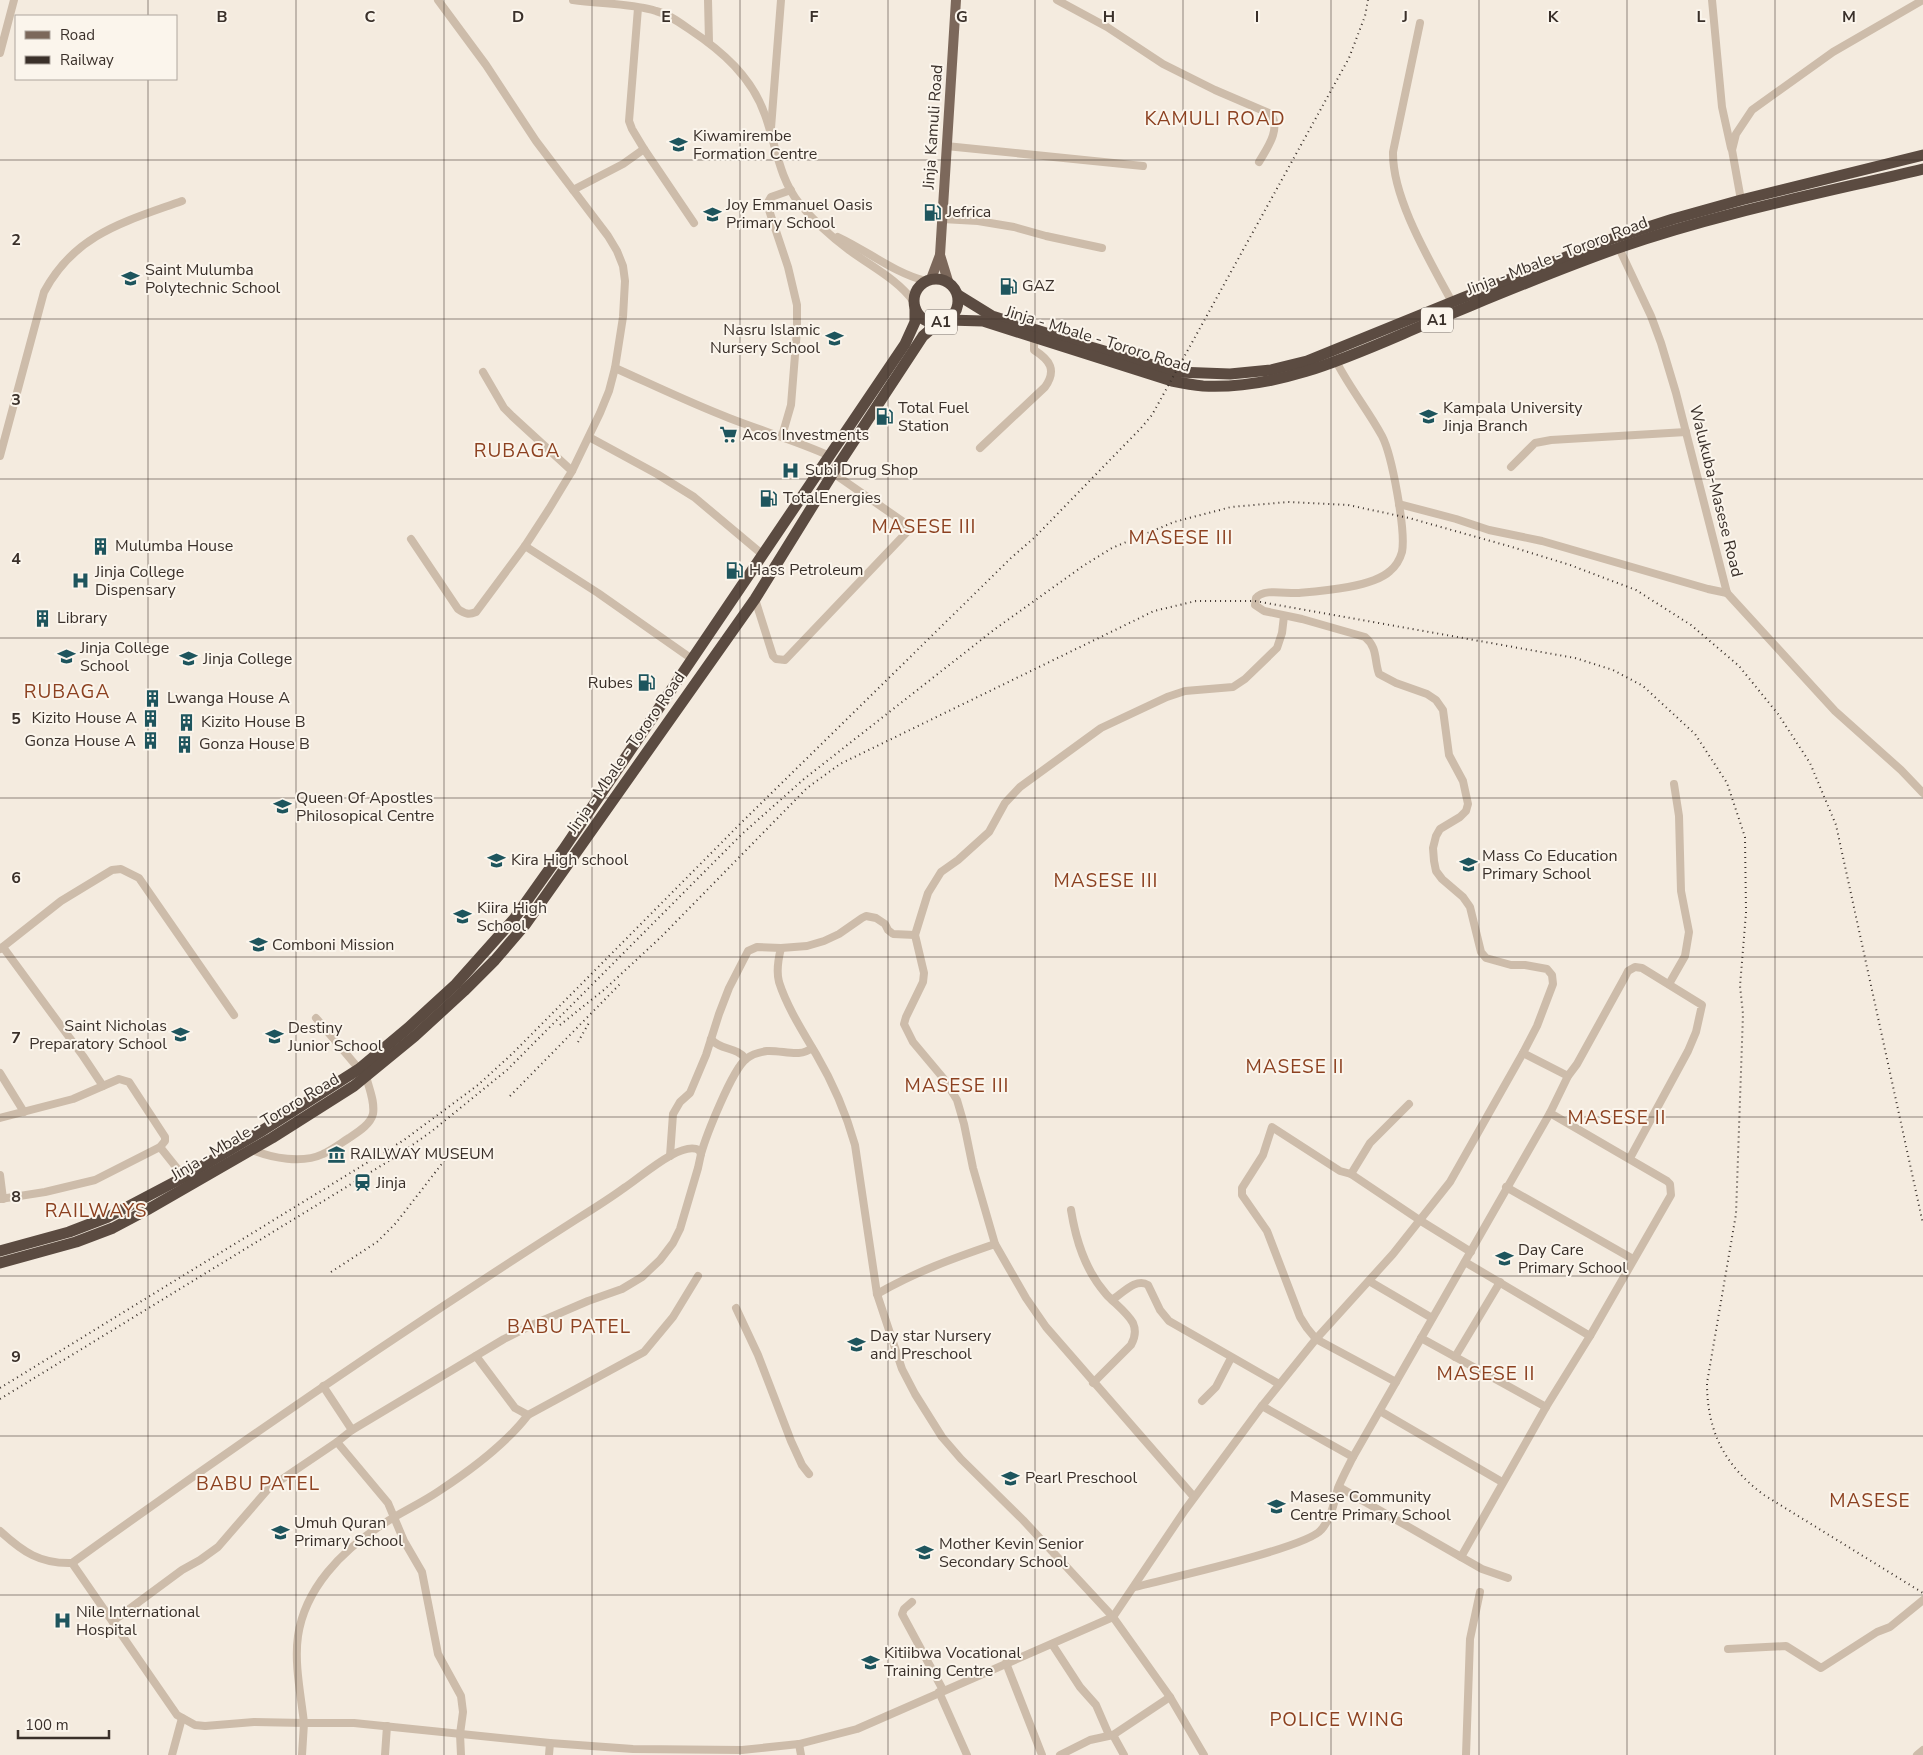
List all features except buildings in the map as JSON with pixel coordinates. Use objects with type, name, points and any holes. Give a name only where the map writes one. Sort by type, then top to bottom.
[{"type":"highway","name":"Jinja - Mbale - Tororo Road","points":[[958,295],[992,316],[1177,372],[1230,374],[1271,370],[1308,361],[1614,238],[1741,200],[1923,155]]},
{"type":"highway","name":"Jinja - Mbale - Tororo Road","points":[[0,1251],[69,1232],[108,1217],[184,1176],[362,1073],[416,1036],[464,991],[495,960],[525,925],[754,599],[833,473],[923,336],[943,321],[983,321],[1172,381],[1203,386],[1270,380],[1336,361],[1477,303],[1619,248],[1679,228],[1745,210],[1923,169]]},
{"type":"highway","points":[[929,280],[940,279],[948,282]]},
{"type":"highway","name":"A1","points":[[929,280],[920,286],[915,293],[915,305],[924,319],[943,321],[955,313],[959,305],[958,295],[954,287],[948,282]]},
{"type":"highway","name":"Jinja - Mbale - Tororo Road","points":[[0,1263],[76,1242],[113,1228],[252,1150],[354,1086],[362,1073],[456,984],[514,920],[830,456],[905,344],[915,322],[915,305]]},
{"type":"main road","name":"Jinja Kamuli Road","points":[[948,282],[940,255],[956,0]]},
{"type":"main road","name":"Jinja Kamuli Road","points":[[929,280],[940,255]]},
{"type":"street","points":[[411,539],[458,609],[465,614],[476,612],[525,546],[572,471],[609,391],[624,317],[625,281],[618,251],[536,141],[486,65],[438,0]]},
{"type":"street","points":[[573,0],[642,5],[667,15],[709,42],[739,70],[759,100],[771,133],[778,161],[790,190],[808,213],[847,249],[904,288],[915,305]]},
{"type":"street","points":[[708,0],[709,42]]},
{"type":"street","points":[[771,133],[781,0]]},
{"type":"street","points":[[1057,0],[1107,27],[1163,64],[1215,90],[1271,114],[1275,126],[1270,143],[1259,162]]},
{"type":"street","points":[[1712,0],[1722,107],[1741,200]]},
{"type":"street","points":[[1732,150],[1736,134],[1752,110],[1833,52],[1923,0]]},
{"type":"street","points":[[0,53],[13,1]]},
{"type":"street","points":[[642,5],[629,121],[644,149],[694,223]]},
{"type":"street","points":[[1420,23],[1393,152],[1393,166],[1398,190],[1452,302]]},
{"type":"street","points":[[946,146],[1143,166]]},
{"type":"street","points":[[573,190],[623,164],[644,149]]},
{"type":"street","points":[[782,436],[791,404],[797,330],[797,305],[785,258],[767,204],[772,197],[790,190]]},
{"type":"street","points":[[0,456],[44,292],[59,268],[70,255],[86,242],[124,222],[182,200]]},
{"type":"street","points":[[942,219],[978,221],[1014,227],[1102,248]]},
{"type":"street","points":[[830,233],[851,243],[896,271],[912,277],[929,280]]},
{"type":"street","name":"Walukuba-Masese Road","points":[[1619,248],[1651,316],[1674,385],[1727,593],[1835,711],[1901,770],[1923,793]]},
{"type":"street","points":[[980,448],[1051,378],[1048,360],[1034,350],[1034,338]]},
{"type":"street","points":[[72,1563],[176,1714],[195,1725],[254,1722],[354,1723],[632,1752],[742,1750],[799,1744],[857,1729],[1113,1617],[1194,1497],[1279,1384],[1420,1221],[1450,1182],[1523,1054],[1553,984],[1552,975],[1547,969],[1510,965],[1486,958],[1478,945],[1470,907],[1463,897],[1436,871],[1433,848],[1436,836],[1440,829],[1460,817],[1466,811],[1468,804],[1463,781],[1449,755],[1443,710],[1436,700],[1428,694],[1403,686],[1379,674],[1375,651],[1371,642],[1365,637],[1257,608],[1255,603],[1256,598],[1264,592],[1291,594],[1346,587],[1380,578],[1390,572],[1398,563],[1403,539],[1390,460],[1382,438],[1345,379],[1336,361]]},
{"type":"street","points":[[615,368],[686,401],[730,419],[782,436],[830,456]]},
{"type":"street","points":[[483,372],[504,408],[572,471]]},
{"type":"street","points":[[1511,467],[1535,443],[1551,440],[1686,432]]},
{"type":"street","points":[[589,437],[657,474],[694,497],[763,555]]},
{"type":"street","points":[[754,599],[772,652],[776,659],[780,661],[785,660],[867,575],[908,529],[905,523],[833,473]]},
{"type":"street","points":[[1398,504],[1456,519],[1489,530],[1542,541],[1727,593]]},
{"type":"street","points":[[525,546],[590,588],[692,659]]},
{"type":"street","points":[[1194,1497],[1093,1383],[1046,1327],[1026,1298],[995,1244],[973,1168],[957,1100],[944,1079],[913,1042],[904,1024],[923,982],[924,973],[915,935],[928,892],[941,872],[958,860],[989,832],[1004,803],[1020,787],[1101,728],[1168,697],[1186,691],[1232,687],[1245,679],[1277,648],[1282,633],[1284,616]]},
{"type":"street","points":[[1669,984],[1685,956],[1689,932],[1681,891],[1679,816],[1674,784]]},
{"type":"street","points":[[103,1086],[83,1056],[2,948],[61,901],[112,870],[121,869],[139,878],[234,1015]]},
{"type":"street","points":[[670,1156],[673,1114],[680,1102],[690,1093],[706,1055],[729,988],[746,954],[757,947],[808,946],[824,941],[839,934],[866,916],[876,918],[894,934],[915,935]]},
{"type":"street","points":[[781,948],[777,968],[779,982],[786,999],[839,1099],[855,1146],[877,1294],[902,1369],[942,1437],[961,1459],[1035,1532],[1113,1617],[1170,1697],[1204,1755]]},
{"type":"street","points":[[1135,1587],[1270,1551],[1310,1538],[1320,1532],[1330,1514],[1339,1487],[1353,1457],[1550,1113],[1568,1076],[1577,1064],[1628,971],[1635,967],[1642,968],[1702,1005],[1696,1032],[1688,1050],[1630,1158]]},
{"type":"street","points":[[252,1150],[271,1158],[288,1159],[322,1155],[357,1133],[367,1124],[372,1116],[374,1102],[362,1073],[316,1018]]},
{"type":"street","points":[[711,1040],[719,1047],[738,1051],[746,1059]]},
{"type":"street","points":[[113,1622],[182,1570],[212,1553],[269,1488],[352,1430],[532,1325],[622,1289],[642,1277],[660,1260],[673,1243],[680,1229],[705,1140],[738,1069],[746,1059],[759,1052],[780,1051],[800,1054],[812,1048]]},
{"type":"street","points":[[1523,1054],[1568,1076]]},
{"type":"street","points":[[0,1073],[24,1112]]},
{"type":"street","points":[[0,1118],[73,1099],[119,1079],[129,1082],[165,1137],[165,1141],[160,1147],[96,1180],[45,1192],[2,1199],[0,1175]]},
{"type":"street","points":[[1351,1174],[1370,1143],[1408,1104]]},
{"type":"street","points":[[1461,1557],[1502,1482],[1590,1336],[1632,1259],[1671,1195],[1672,1189],[1667,1181],[1550,1113]]},
{"type":"street","points":[[1396,1382],[1316,1339],[1300,1316],[1267,1231],[1260,1218],[1242,1195],[1242,1188],[1263,1155],[1272,1127],[1340,1171],[1351,1174],[1420,1221],[1471,1252]]},
{"type":"street","points":[[0,1531],[34,1557],[45,1562],[72,1563],[218,1458],[479,1281],[610,1198],[670,1156],[705,1140]]},
{"type":"street","points":[[160,1147],[184,1176]]},
{"type":"street","points":[[688,1148],[698,1149],[701,1154]]},
{"type":"street","points":[[1506,1187],[1632,1259]]},
{"type":"street","points":[[1070,1210],[1075,1238],[1086,1263],[1100,1287],[1133,1324],[1135,1334],[1131,1345],[1093,1383]]},
{"type":"street","points":[[877,1294],[901,1280],[937,1264],[995,1244]]},
{"type":"street","points":[[1465,1262],[1590,1336]]},
{"type":"street","points":[[302,1755],[304,1723],[297,1649],[303,1616],[314,1592],[326,1574],[345,1553],[373,1531],[439,1491],[482,1460],[519,1427],[528,1415],[644,1352],[673,1317],[698,1276]]},
{"type":"street","points":[[1369,1281],[1432,1318]]},
{"type":"street","points":[[1112,1300],[1137,1282],[1145,1282],[1160,1310],[1169,1321],[1279,1384]]},
{"type":"street","points":[[1455,1357],[1500,1282]]},
{"type":"street","points":[[736,1308],[758,1355],[791,1441],[802,1465],[809,1474]]},
{"type":"street","points":[[1421,1338],[1546,1407]]},
{"type":"street","points":[[476,1356],[515,1408],[528,1415]]},
{"type":"street","points":[[1202,1401],[1216,1387],[1231,1358]]},
{"type":"street","points":[[323,1386],[352,1430]]},
{"type":"street","points":[[1262,1406],[1353,1457]]},
{"type":"street","points":[[1380,1411],[1502,1482]]},
{"type":"street","points":[[337,1442],[388,1503],[404,1541],[422,1572],[438,1654],[461,1696],[463,1712],[460,1734],[461,1755]]},
{"type":"street","points":[[1339,1487],[1482,1569],[1508,1578]]},
{"type":"street","points":[[1466,1755],[1470,1639],[1480,1592]]},
{"type":"street","points":[[1728,1649],[1786,1646],[1821,1668],[1877,1632],[1890,1626],[1923,1600]]},
{"type":"street","points":[[912,1602],[904,1609],[902,1614],[941,1691],[968,1755]]},
{"type":"street","points":[[1052,1644],[1080,1687],[1096,1705],[1111,1735],[1124,1755]]},
{"type":"street","points":[[1006,1663],[1042,1755]]},
{"type":"street","points":[[1060,1755],[1090,1740],[1111,1735],[1170,1697]]},
{"type":"street","points":[[172,1755],[182,1718]]},
{"type":"street","points":[[385,1755],[387,1726]]},
{"type":"street","points":[[549,1755],[550,1743]]},
{"type":"street","points":[[799,1744],[801,1755]]},
{"type":"street","points":[[1917,1755],[1923,1750]]},
{"type":"railway","points":[[0,1388],[404,1140],[478,1085],[512,1054],[740,824],[1011,558],[1035,537],[1152,415],[1349,58],[1365,16],[1368,0]]},
{"type":"railway","points":[[0,1399],[397,1156],[432,1131],[507,1070],[742,834],[804,779],[995,629],[1083,566],[1112,548],[1174,522],[1231,507],[1288,502],[1348,505],[1409,518],[1570,565],[1636,590],[1691,625],[1739,666],[1778,714],[1810,763],[1836,825],[1923,1224]]},
{"type":"railway","points":[[560,1025],[605,989],[661,937],[807,788],[840,764],[1154,611],[1196,601],[1255,601],[1575,658],[1613,670],[1643,686],[1695,734],[1727,783],[1745,837],[1746,913],[1740,986],[1743,1014],[1736,1214],[1707,1383],[1710,1417],[1715,1432],[1729,1460],[1750,1484],[1764,1495],[1923,1593]]},
{"type":"railway","points":[[510,1096],[620,984]]},
{"type":"railway","points":[[578,1042],[590,1021]]},
{"type":"railway","points":[[331,1272],[377,1242],[396,1223],[444,1161]]},
{"type":"place","name":"Kiwamirembe Formation Centre","points":[[679,145]]},
{"type":"place","name":"Jefrica","points":[[933,212]]},
{"type":"place","name":"Joy Emmanuel Oasis Primary School","points":[[712,214]]},
{"type":"place","name":"Saint Mulumba Polytechnic School","points":[[131,279]]},
{"type":"place","name":"GAZ","points":[[1008,286]]},
{"type":"place","name":"Nasru Islamic Nursery School","points":[[834,339]]},
{"type":"place","name":"Total Fuel Station","points":[[884,417]]},
{"type":"place","name":"Kampala University Jinja Branch","points":[[1429,417]]},
{"type":"place","name":"Acos Investments","points":[[728,435]]},
{"type":"place","name":"Subi Drug Shop","points":[[791,470]]},
{"type":"place","name":"TotalEnergies","points":[[769,498]]},
{"type":"place","name":"Mulumba House","points":[[101,546]]},
{"type":"place","name":"Hass Petroleum","points":[[735,570]]},
{"type":"place","name":"Jinja College Dispensary","points":[[81,581]]},
{"type":"place","name":"Library","points":[[43,618]]},
{"type":"place","name":"Jinja College School","points":[[66,657]]},
{"type":"place","name":"Jinja College","points":[[189,659]]},
{"type":"place","name":"Rubes","points":[[647,683]]},
{"type":"place","name":"Lwanga House A","points":[[153,698]]},
{"type":"place","name":"Kizito House A","points":[[151,718]]},
{"type":"place","name":"Kizito House B","points":[[187,722]]},
{"type":"place","name":"Gonza House A","points":[[150,741]]},
{"type":"place","name":"Gonza House B","points":[[185,744]]},
{"type":"place","name":"Queen Of Apostles Philosopical Centre","points":[[282,807]]},
{"type":"place","name":"Kira High school","points":[[497,860]]},
{"type":"place","name":"Mass Co Education Primary School","points":[[1468,865]]},
{"type":"place","name":"Kiira High School","points":[[463,917]]},
{"type":"place","name":"Comboni Mission","points":[[258,945]]},
{"type":"place","name":"Saint Nicholas Preparatory School","points":[[181,1035]]},
{"type":"place","name":"Destiny Junior School","points":[[274,1037]]},
{"type":"place","name":"RAILWAY MUSEUM","points":[[336,1154]]},
{"type":"place","name":"Jinja","points":[[362,1183]]},
{"type":"place","name":"Day Care Primary School","points":[[1504,1259]]},
{"type":"place","name":"Day star Nursery and Preschool","points":[[856,1345]]},
{"type":"place","name":"Pearl Preschool","points":[[1011,1478]]},
{"type":"place","name":"Masese Community Centre Primary School","points":[[1276,1506]]},
{"type":"place","name":"Umuh Quran Primary School","points":[[280,1532]]},
{"type":"place","name":"Mother Kevin Senior Secondary School","points":[[925,1553]]},
{"type":"place","name":"Nile International Hospital","points":[[62,1621]]},
{"type":"place","name":"Kitiibwa Vocational Training Centre","points":[[870,1662]]},
{"type":"district","name":"KAMULI ROAD","points":[[1215,119]]},
{"type":"district","name":"RUBAGA","points":[[517,451]]},
{"type":"district","name":"MASESE III","points":[[924,527]]},
{"type":"district","name":"MASESE III","points":[[1181,538]]},
{"type":"district","name":"RUBAGA","points":[[67,692]]},
{"type":"district","name":"MASESE III","points":[[1106,881]]},
{"type":"district","name":"MASESE II","points":[[1295,1067]]},
{"type":"district","name":"MASESE III","points":[[957,1086]]},
{"type":"district","name":"MASESE II","points":[[1617,1118]]},
{"type":"district","name":"RAILWAYS","points":[[96,1211]]},
{"type":"district","name":"BABU PATEL","points":[[569,1327]]},
{"type":"district","name":"MASESE II","points":[[1486,1374]]},
{"type":"district","name":"BABU PATEL","points":[[258,1484]]},
{"type":"district","name":"MASESE","points":[[1870,1501]]},
{"type":"district","name":"POLICE WING","points":[[1337,1720]]}]
